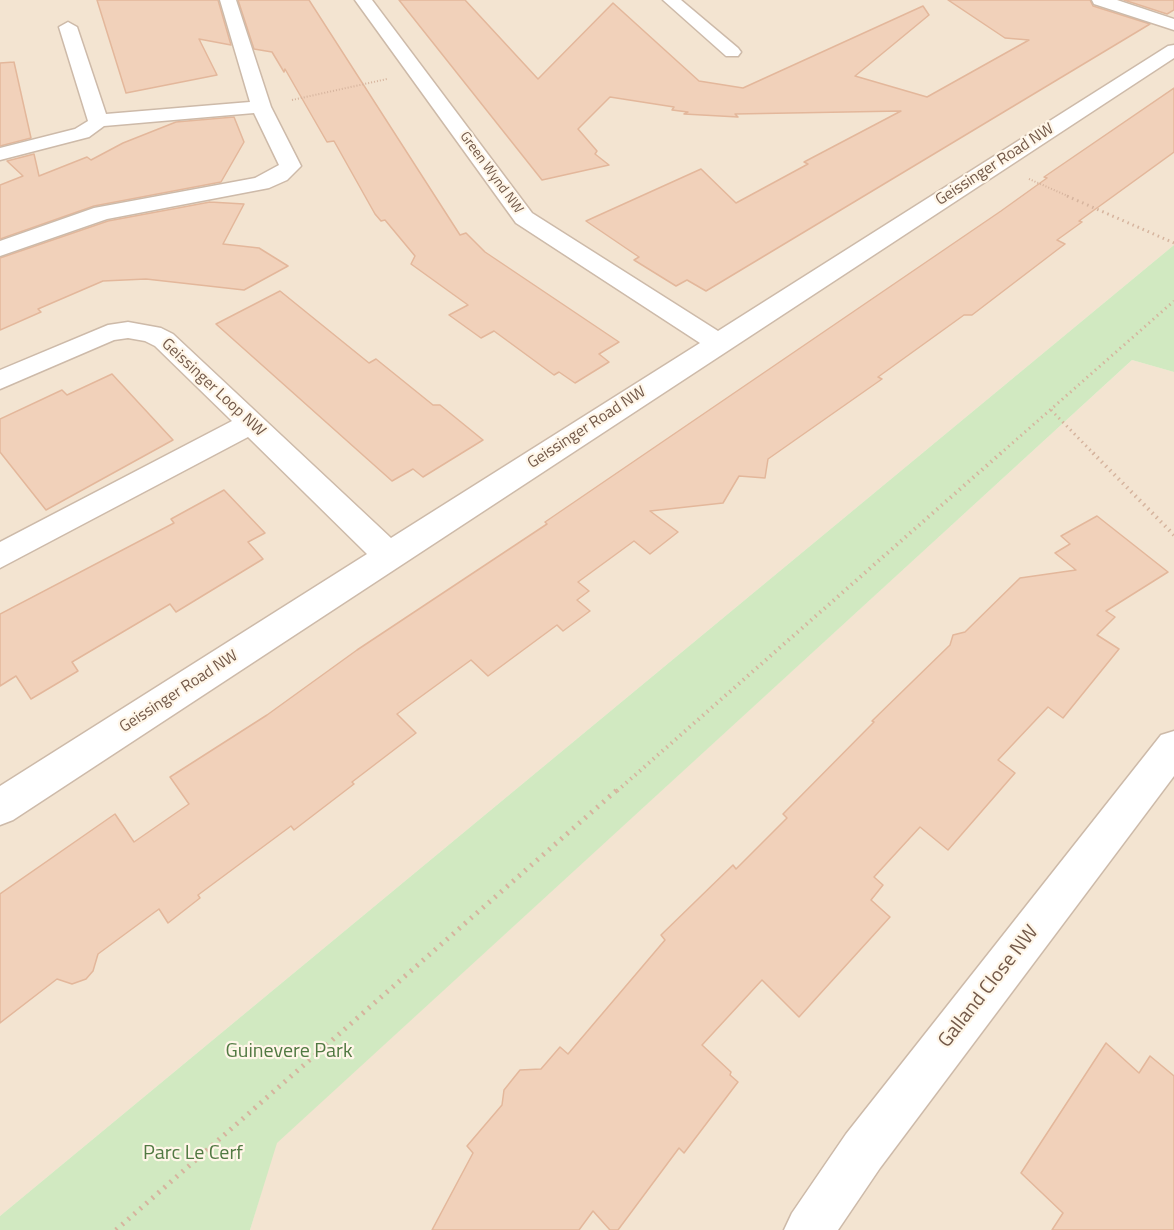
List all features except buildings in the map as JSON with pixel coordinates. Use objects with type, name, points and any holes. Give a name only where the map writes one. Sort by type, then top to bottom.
[{"type":"street","points":[[0,249],[102,213],[261,183],[279,176],[290,166],[261,107],[228,0]]},
{"type":"street","name":"Green Wynd NW","points":[[363,0],[524,218],[718,343]]},
{"type":"street","points":[[671,0],[732,52]]},
{"type":"street","points":[[1100,0],[1174,25]]},
{"type":"street","points":[[1124,7],[1174,18]]},
{"type":"street","points":[[68,27],[98,121]]},
{"type":"street","name":"Geissinger Road NW","points":[[0,807],[1174,50]]},
{"type":"street","points":[[98,121],[261,107]]},
{"type":"street","points":[[0,154],[82,133],[94,127],[98,121]]},
{"type":"street","name":"Geissinger Loop NW","points":[[0,380],[108,333],[140,330],[164,340],[389,556]]},
{"type":"street","points":[[0,556],[251,423]]},
{"type":"street","name":"Galland Close NW","points":[[808,1230],[863,1150],[1174,747]]},
{"type":"path","points":[[261,107],[417,73]]},
{"type":"path","points":[[996,165],[1174,243]]},
{"type":"path","points":[[116,1230],[1174,301]]},
{"type":"path","points":[[1052,410],[1174,536]]},
{"type":"shaded area","points":[[0,0],[1174,0],[1174,245],[0,1216]]},
{"type":"shaded area","points":[[1132,360],[1174,372],[1174,1230],[250,1230],[276,1143]]},
{"type":"green space","name":"Guinevere Park","points":[[1174,245],[1174,372],[1132,360],[277,1143],[250,1230],[0,1230],[0,1216]]},
{"type":"park label","name":"Parc Le Cerf","points":[[193,1154]]}]
